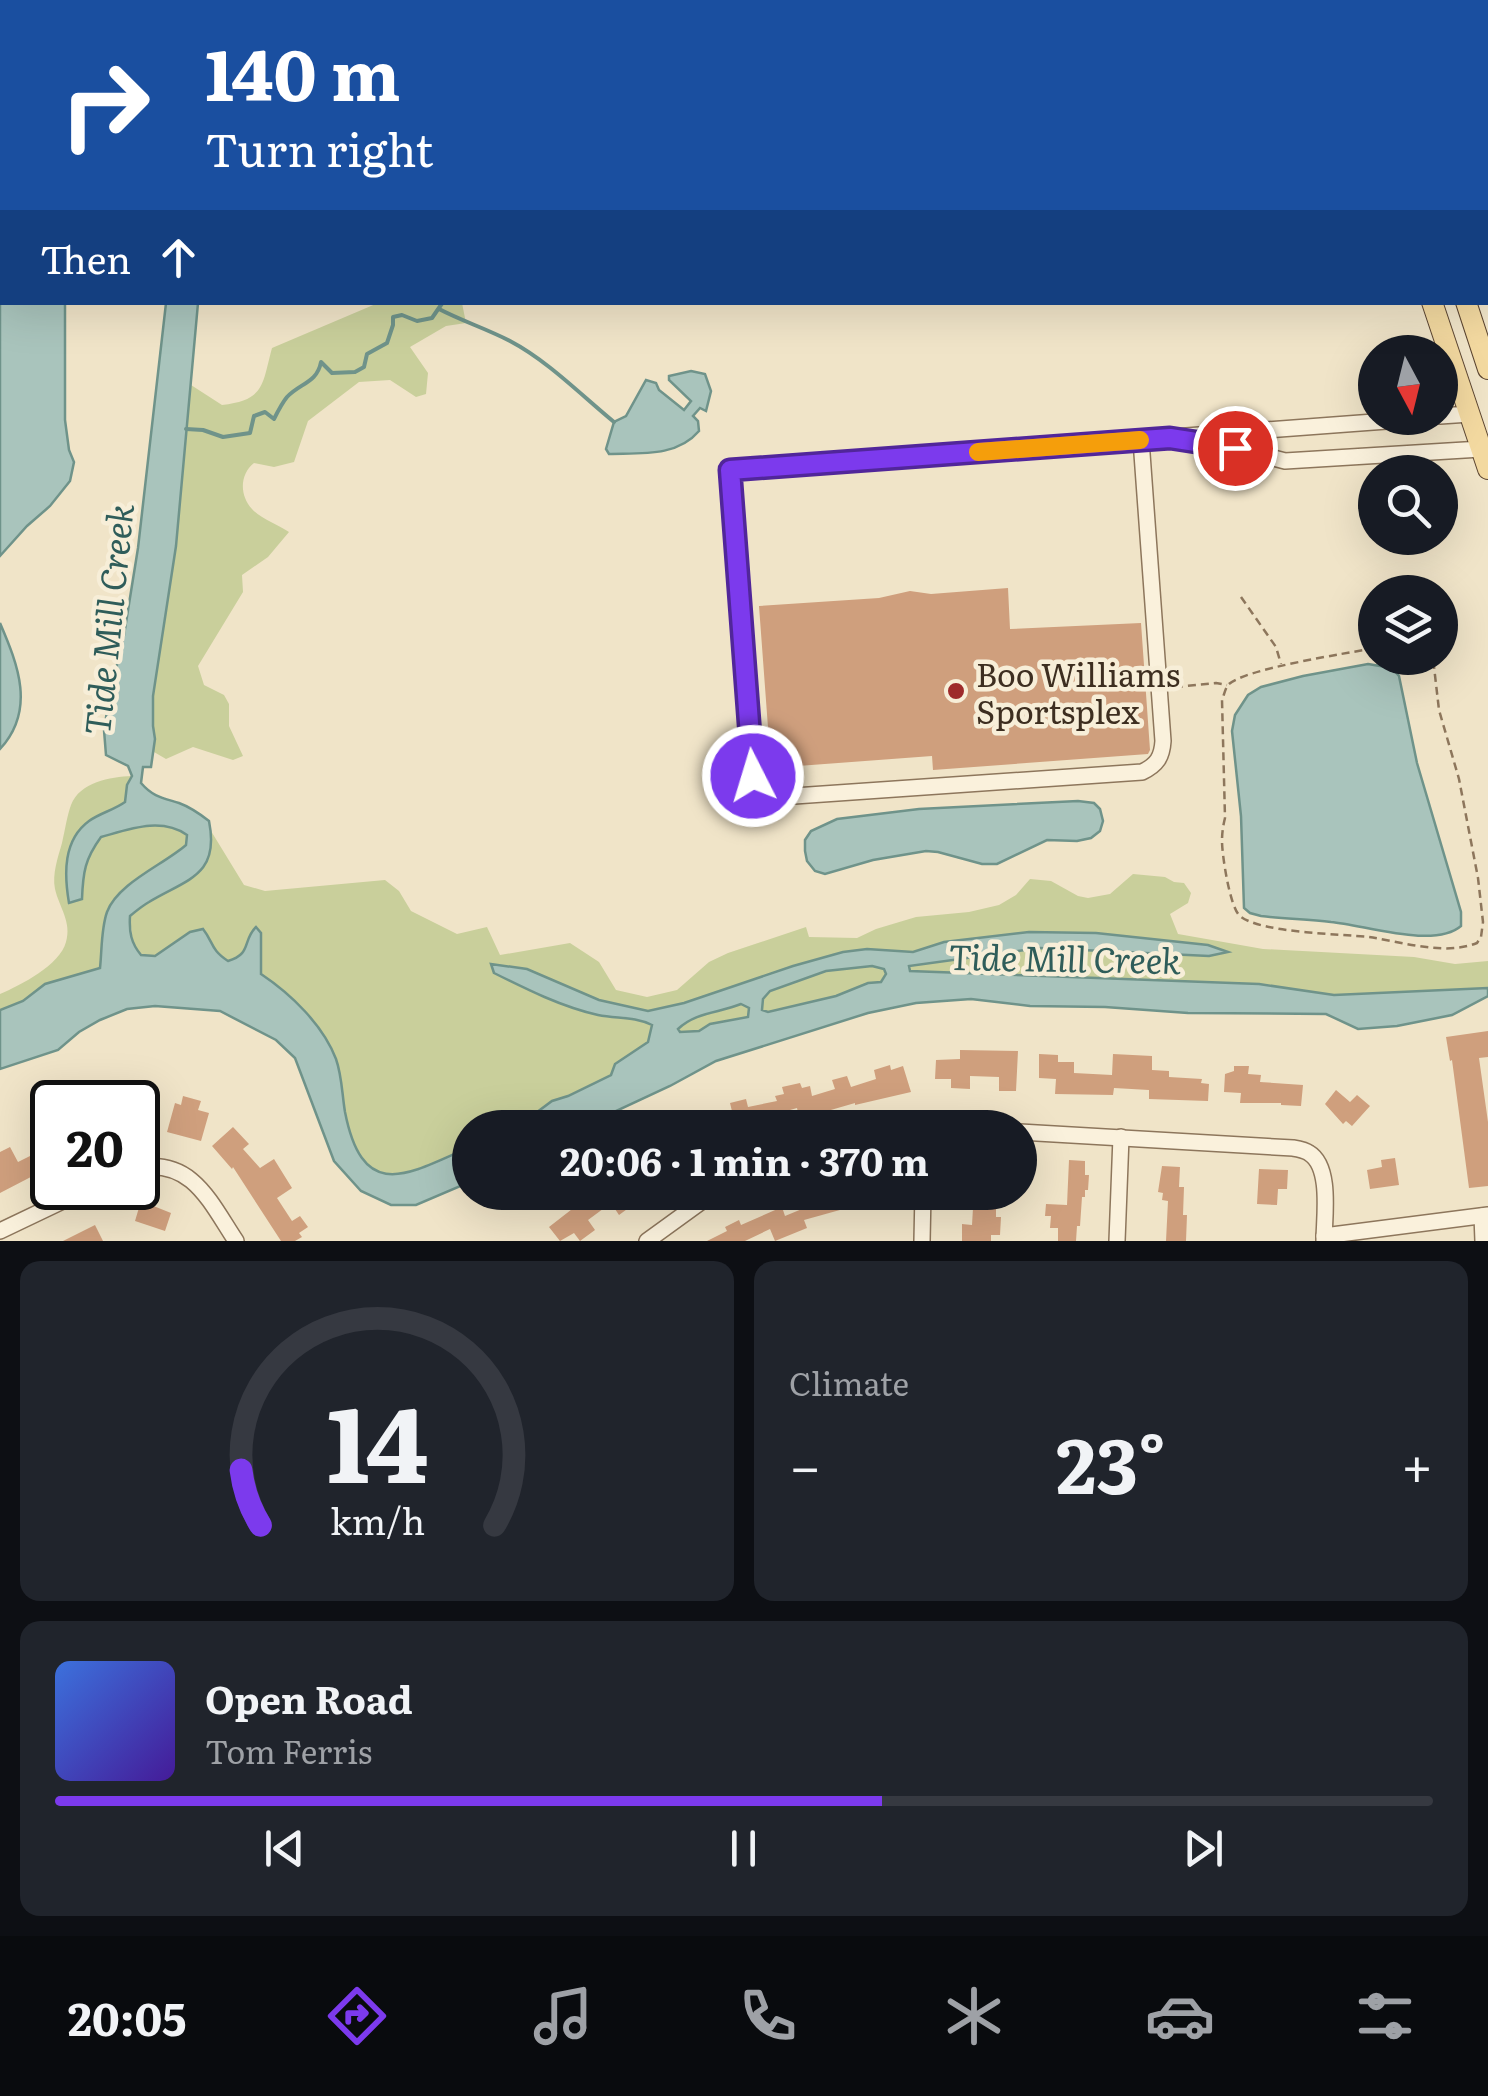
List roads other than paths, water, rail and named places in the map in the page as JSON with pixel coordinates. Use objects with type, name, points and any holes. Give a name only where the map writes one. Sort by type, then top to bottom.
[{"type":"main road","points":[[1433,305],[1443,335]]},
{"type":"main road","points":[[1469,309],[1488,344]]},
{"type":"main road","points":[[1469,309],[1488,369]]},
{"type":"main road","points":[[1458,370],[1479,413],[1486,455]]},
{"type":"street","points":[[1140,440],[1159,688],[1162,752],[1156,763],[1142,772],[780,797],[759,788],[753,776],[730,470],[1358,422]]},
{"type":"street","points":[[1170,438],[1285,461],[1486,455]]},
{"type":"street","points":[[1037,1133],[1294,1148],[1312,1154],[1320,1166],[1325,1184],[1324,1238],[1485,1215],[1483,1241]]},
{"type":"street","points":[[1117,1241],[1121,1138]]},
{"type":"street","points":[[160,1165],[194,1181],[236,1241]]},
{"type":"street","points":[[0,1231],[44,1210]]},
{"type":"street","points":[[647,1241],[690,1210]]},
{"type":"street","points":[[922,1241],[923,1210]]},
{"type":"water","points":[[0,305],[65,305],[65,420],[74,462],[70,481],[0,556]]},
{"type":"water","points":[[166,305],[198,305],[176,546],[153,696],[155,739],[151,767],[143,767],[141,783],[154,794],[209,821],[210,854],[205,865],[188,881],[130,916],[131,937],[141,955],[155,956],[190,932],[203,929],[228,961],[241,955],[256,927],[261,933],[261,974],[305,1011],[330,1046],[338,1065],[353,1141],[363,1160],[376,1170],[391,1174],[408,1172],[452,1155],[452,1190],[416,1205],[391,1205],[361,1191],[334,1161],[295,1058],[276,1040],[220,1011],[155,1006],[127,1009],[79,1032],[58,1050],[0,1069],[0,1010],[23,1001],[45,984],[100,968],[104,925],[113,902],[131,883],[186,845],[187,835],[167,827],[145,826],[101,837],[86,866],[82,899],[69,903],[66,869],[74,838],[89,821],[125,802],[132,776],[128,766],[106,755],[104,730],[124,635]]},
{"type":"water","points":[[691,371],[705,374],[711,391],[706,411],[700,408],[693,416],[699,431],[669,449],[609,454],[606,449],[614,422],[626,416],[646,380],[656,383],[684,410],[691,401],[669,376]]},
{"type":"water","points":[[0,623],[13,655],[21,703],[18,719],[0,749]]},
{"type":"water","points":[[1358,666],[1358,675],[1399,676],[1417,763],[1461,912],[1461,926],[1449,933],[1417,936],[1261,916],[1244,908],[1241,816],[1232,731],[1235,715],[1248,695],[1261,687]]},
{"type":"water","points":[[1094,803],[1100,809],[1100,831],[1091,838],[1047,840],[997,864],[926,851],[825,874],[815,871],[807,861],[805,840],[811,831],[837,819],[919,809]]},
{"type":"water","points":[[1029,932],[1096,933],[1208,945],[1228,952],[1209,956],[1040,948],[909,966],[910,971],[1259,984],[1334,995],[1488,988],[1488,996],[1452,1015],[1358,1029],[1326,1014],[1188,1013],[1030,1006],[971,999],[916,1003],[868,1013],[716,1061],[618,1110],[540,1110],[611,1075],[615,1064],[648,1042],[652,1025],[598,1015],[558,1002],[494,973],[491,964],[527,969],[599,1000],[648,1011],[843,952],[913,952],[944,942]],"holes":[[[872,966],[884,969],[886,974],[881,982],[836,996],[768,1012],[762,1010],[763,999],[770,991],[826,971]],[[741,1004],[749,1008],[748,1017],[710,1024],[699,1031],[678,1029],[700,1016]]]},
{"type":"waterway","points":[[186,429],[223,437],[250,433],[254,416],[265,412],[274,419],[287,397],[312,379],[321,362],[332,373],[355,372],[364,367],[367,354],[387,343],[393,317],[402,315],[417,321],[432,318],[441,305]]},
{"type":"waterway","points":[[439,309],[524,349],[614,422]]},
{"type":"place","name":"Boo Williams Sportsplex","points":[[956,691]]},
{"type":"water label","name":"Tide Mill Creek","points":[[107,619]]},
{"type":"water label","name":"Tide Mill Creek","points":[[1065,957]]}]
